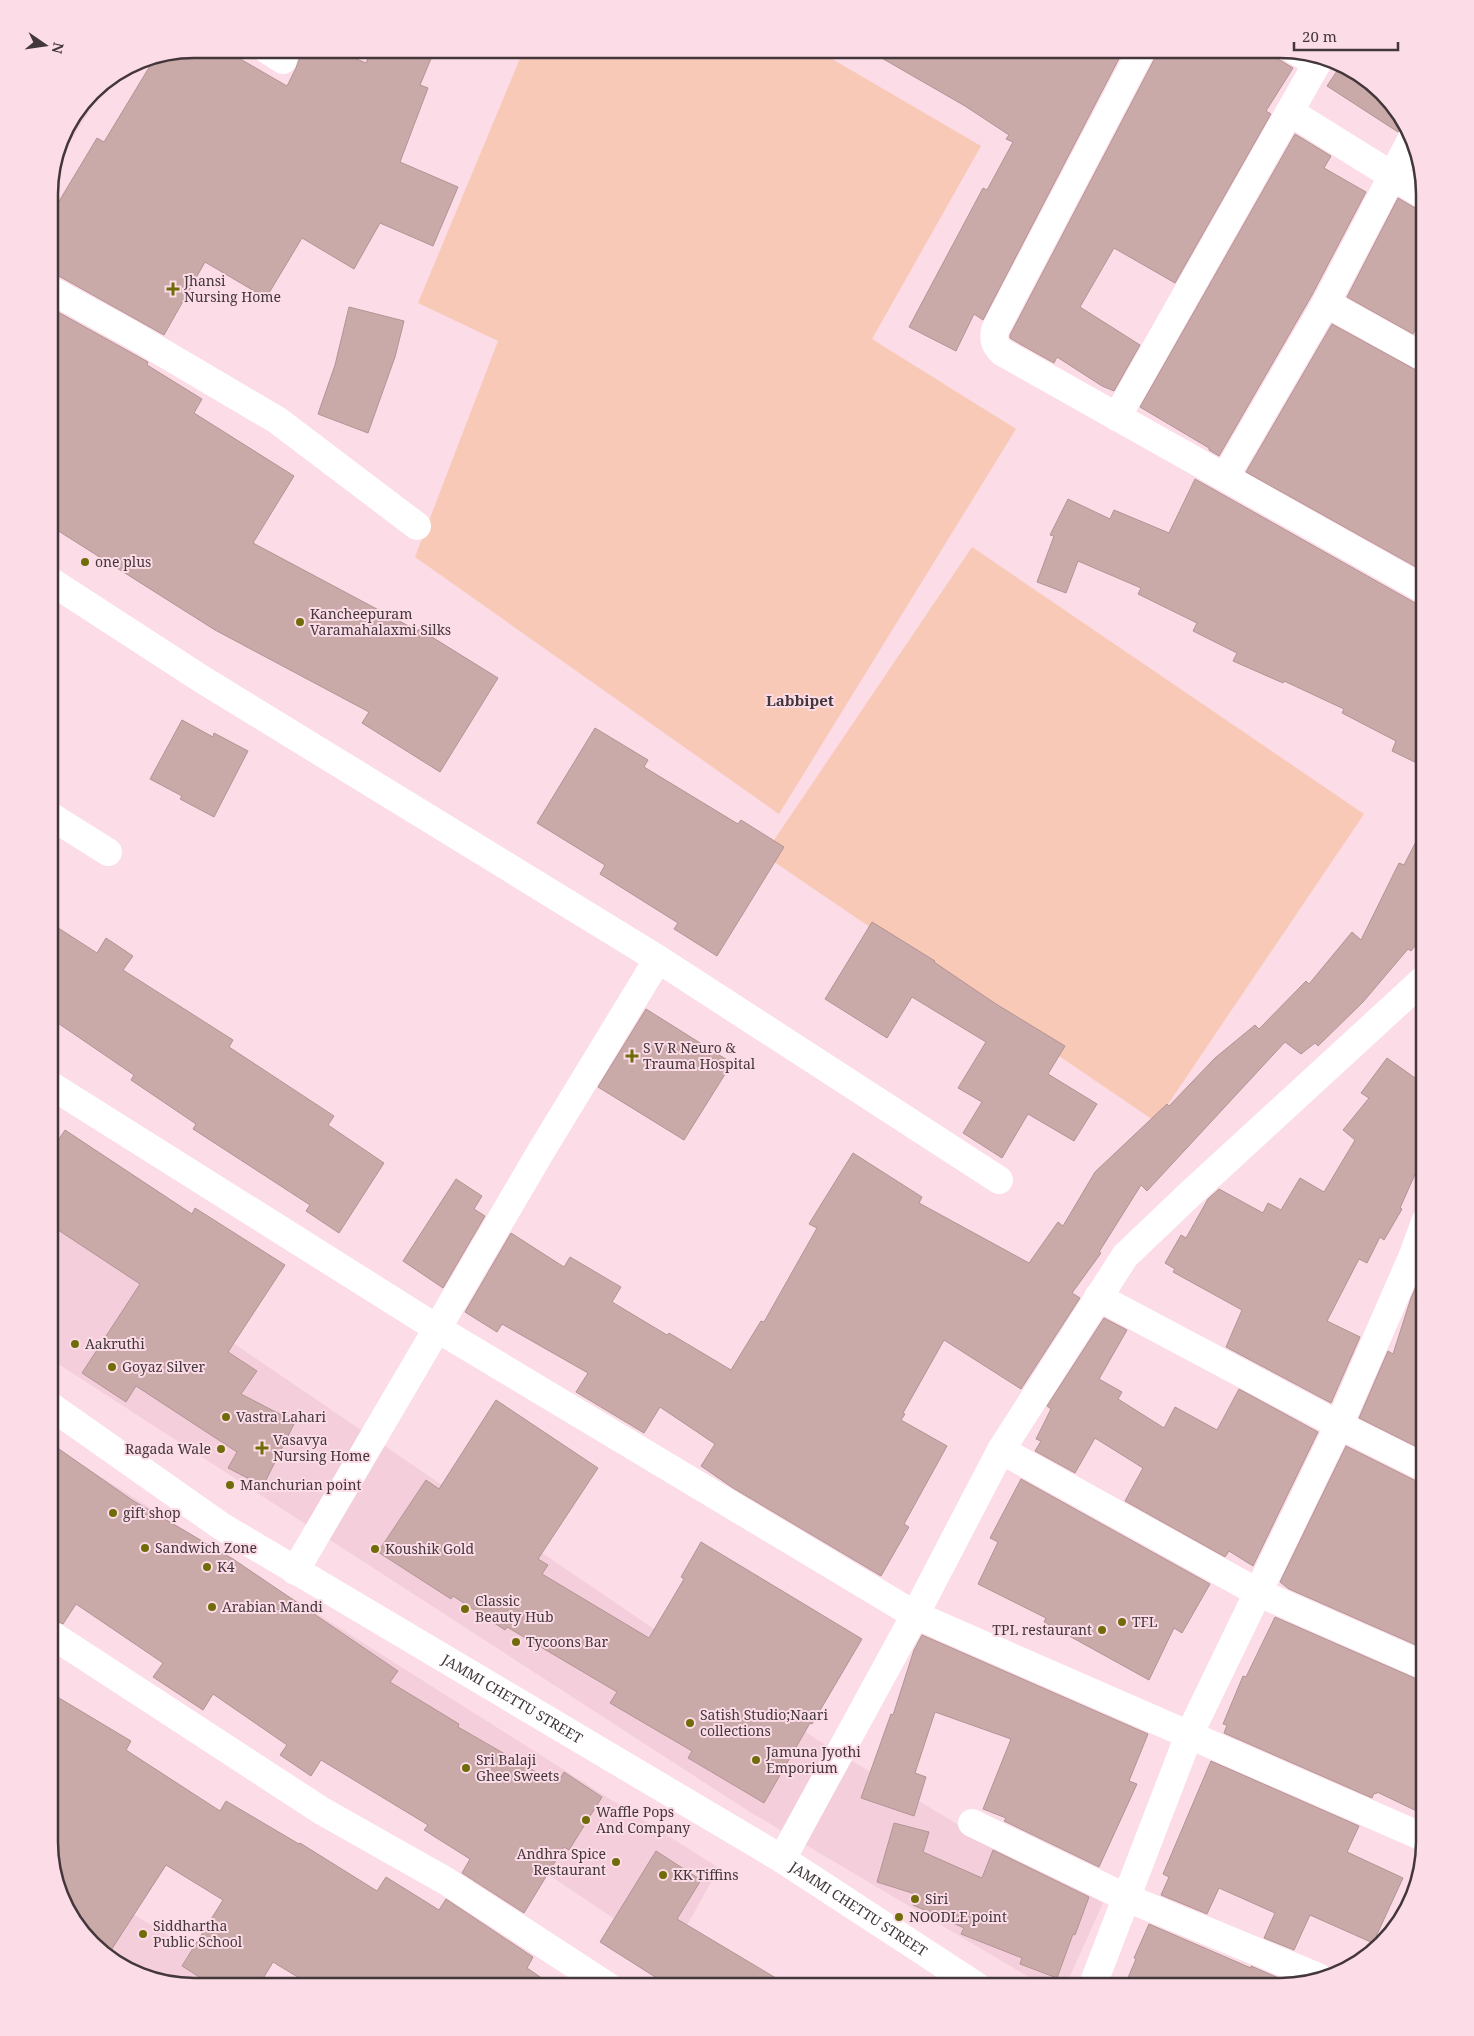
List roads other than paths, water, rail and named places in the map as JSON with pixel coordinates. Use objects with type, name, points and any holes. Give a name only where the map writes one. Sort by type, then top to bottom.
[{"type":"street","points":[[1137,58],[995,330],[993,339],[1002,352],[1416,585]]},
{"type":"street","points":[[1117,417],[1290,112],[1309,61]]},
{"type":"street","points":[[1290,112],[1416,190]]},
{"type":"street","points":[[1225,477],[1326,302],[1408,146]]},
{"type":"street","points":[[58,294],[131,334],[277,420],[417,526]]},
{"type":"street","points":[[1326,302],[1416,353]]},
{"type":"street","points":[[58,586],[200,678],[658,959],[999,1180]]},
{"type":"street","points":[[58,821],[108,852]]},
{"type":"street","points":[[295,1571],[540,1153],[658,959]]},
{"type":"street","points":[[782,1860],[915,1615],[1001,1450],[1125,1256],[1197,1187],[1416,986]]},
{"type":"street","points":[[58,1090],[438,1329],[915,1615],[1416,1834]]},
{"type":"street","points":[[1096,1978],[1189,1735],[1416,1263]]},
{"type":"street","points":[[1098,1297],[1339,1425],[1416,1464]]},
{"type":"street","name":"JAMMI CHETTU STREET","points":[[58,1411],[221,1526],[782,1860],[964,1978]]},
{"type":"street","points":[[1001,1450],[1257,1592],[1416,1662]]},
{"type":"street","points":[[58,1639],[322,1811],[446,1881],[596,1978]]},
{"type":"street","points":[[972,1823],[1127,1898],[1312,1975]]},
{"type":"place","name":"Jhansi Nursing Home","points":[[173,289]]},
{"type":"place","name":"one plus","points":[[85,562]]},
{"type":"place","name":"Kancheepuram Varamahalaxmi Silks","points":[[300,622]]},
{"type":"place","name":"S V R Neuro & Trauma Hospital","points":[[632,1056]]},
{"type":"place","name":"Aakruthi","points":[[75,1344]]},
{"type":"place","name":"Goyaz Silver","points":[[112,1367]]},
{"type":"place","name":"Vastra Lahari","points":[[226,1417]]},
{"type":"place","name":"Vasavya Nursing Home","points":[[262,1448]]},
{"type":"place","name":"Ragada Wale","points":[[221,1449]]},
{"type":"place","name":"Manchurian point","points":[[230,1485]]},
{"type":"place","name":"gift shop","points":[[113,1513]]},
{"type":"place","name":"Sandwich Zone","points":[[145,1548]]},
{"type":"place","name":"Koushik Gold","points":[[375,1549]]},
{"type":"place","name":"K4","points":[[207,1567]]},
{"type":"place","name":"Arabian Mandi","points":[[212,1607]]},
{"type":"place","name":"Classic Beauty Hub","points":[[465,1609]]},
{"type":"place","name":"TFL","points":[[1122,1622]]},
{"type":"place","name":"TPL restaurant","points":[[1102,1630]]},
{"type":"place","name":"Tycoons Bar","points":[[516,1642]]},
{"type":"place","name":"Satish Studio;Naari collections","points":[[690,1723]]},
{"type":"place","name":"Jamuna Jyothi Emporium","points":[[756,1760]]},
{"type":"place","name":"Sri Balaji Ghee Sweets","points":[[466,1768]]},
{"type":"place","name":"Waffle Pops And Company","points":[[586,1820]]},
{"type":"place","name":"Andhra Spice Restaurant","points":[[616,1862]]},
{"type":"place","name":"KK Tiffins","points":[[663,1875]]},
{"type":"place","name":"Siri","points":[[915,1899]]},
{"type":"place","name":"NOODLE point","points":[[899,1917]]},
{"type":"place","name":"Siddhartha Public School","points":[[143,1934]]},
{"type":"district","name":"Labbipet","points":[[800,701]]}]
